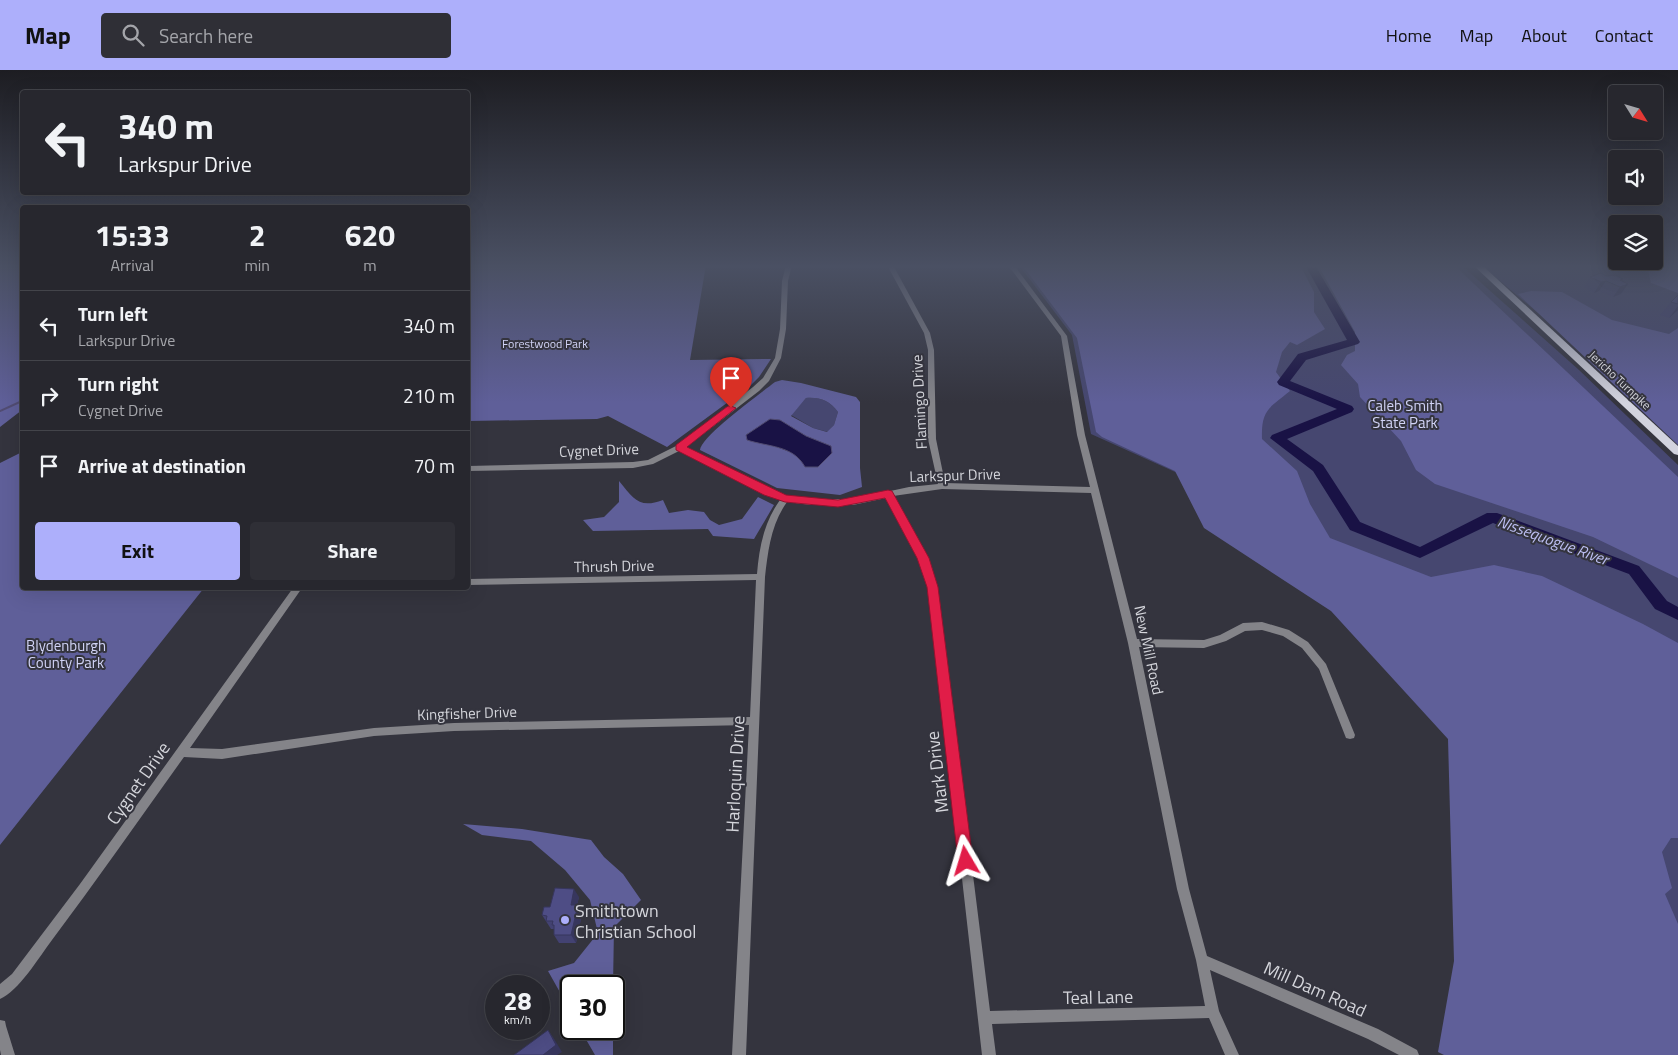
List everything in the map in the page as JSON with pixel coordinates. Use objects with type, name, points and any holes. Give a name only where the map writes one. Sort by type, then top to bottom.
[{"type":"main road","name":"Jericho Turnpike","points":[[1529,311],[1678,452]]},
{"type":"street","name":"Cygnet Drive","points":[[470,468],[633,465],[650,462],[680,448],[756,389],[773,369],[780,347],[783,311]]},
{"type":"street","name":"Flamingo Drive","points":[[915,311],[927,333],[931,350],[932,439],[942,486]]},
{"type":"street","name":"New Mill Road","points":[[1045,311],[1064,336],[1081,435],[1133,643],[1183,889],[1202,960],[1213,1012],[1232,1055]]},
{"type":"street","name":"Larkspur Drive","points":[[680,448],[785,499],[838,503],[942,486],[1094,490]]},
{"type":"street","name":"Mark Drive","points":[[888,494],[923,558],[933,587],[989,1055]]},
{"type":"street","name":"Harloquin Drive","points":[[739,1055],[763,550],[777,508],[785,499]]},
{"type":"street","name":"Thrush Drive","points":[[470,582],[761,577]]},
{"type":"street","name":"Cygnet Drive","points":[[0,993],[16,978],[73,903],[297,590]]},
{"type":"street","points":[[1133,643],[1204,644],[1223,638],[1243,627],[1262,626],[1286,633],[1305,645],[1324,667],[1350,735]]},
{"type":"street","name":"Kingfisher Drive","points":[[181,752],[222,754],[374,732],[454,726],[755,721]]},
{"type":"street","name":"Mill Dam Road","points":[[1202,960],[1373,1034],[1412,1055]]},
{"type":"street","name":"Teal Lane","points":[[984,1018],[1213,1012]]},
{"type":"street","points":[[0,1026],[8,1055]]},
{"type":"green space","points":[[0,311],[20,311],[20,412],[0,427]]},
{"type":"green space","name":"Forestwood Park","points":[[470,311],[698,311],[690,360],[771,359],[759,377],[750,386],[667,447],[608,416],[597,419],[470,421]]},
{"type":"green space","name":"Caleb Smith State Park","points":[[1054,311],[1513,311],[1579,370],[1678,465],[1678,941],[1483,611],[1091,434],[1072,335]]},
{"type":"green space","points":[[1057,311],[1314,311],[1325,329],[1297,345],[1290,342],[1282,352],[1276,372],[1290,391],[1268,410],[1263,422],[1262,439],[1297,471],[1310,504],[1330,538],[1431,577],[1494,565],[1542,576],[1643,624],[1678,643],[1678,838],[1671,838],[1662,852],[1672,888],[1665,894],[1678,924],[1678,1055],[1444,1055],[1438,1052],[1454,961],[1448,739],[1331,611],[1204,528],[1175,471],[1102,437],[1096,432],[1077,338]]},
{"type":"green space","points":[[1343,311],[1503,311],[1678,477],[1678,578],[1593,537],[1435,484],[1416,470],[1401,441],[1360,397],[1358,384],[1341,365],[1347,355],[1355,351],[1355,332]]},
{"type":"green space","points":[[1536,311],[1678,311],[1678,440],[1599,364]]},
{"type":"green space","points":[[1536,311],[1596,311],[1612,320],[1669,334],[1678,328],[1678,445]]},
{"type":"green space","points":[[782,380],[801,383],[856,397],[860,402],[860,468],[862,487],[840,495],[777,488],[700,450],[710,435],[720,425],[775,382]],"holes":[[[806,398],[816,398],[824,401],[832,405],[838,412],[834,425],[827,432],[813,428],[791,416]],[[770,419],[780,420],[806,436],[831,446],[826,457],[818,462],[802,462],[795,454],[746,435]]]},
{"type":"green space","points":[[806,398],[816,398],[824,401],[832,405],[838,412],[834,425],[828,432],[813,428],[791,415]]},
{"type":"green space","name":"Blydenburgh County Park","points":[[20,453],[20,590],[202,590],[0,845],[0,463]]},
{"type":"green space","points":[[619,481],[633,497],[642,503],[655,503],[663,500],[669,513],[688,510],[704,512],[710,520],[719,525],[742,519],[758,497],[774,505],[754,539],[713,536],[708,529],[593,531],[583,520],[604,517],[619,502]]},
{"type":"green space","points":[[463,824],[522,829],[591,840],[604,857],[623,874],[641,900],[614,927],[613,975],[560,975],[560,992],[548,971],[574,963],[598,933],[590,900],[565,870],[531,841],[482,835]]},
{"type":"green space","points":[[586,1040],[613,1040],[613,1055],[595,1055]]},
{"type":"shaded area","points":[[770,419],[780,420],[806,436],[831,446],[832,453],[818,467],[805,467],[794,454],[747,440],[746,435]]},
{"type":"building","name":"Smithtown Christian School","points":[[555,888],[574,889],[571,905],[578,905],[571,935],[554,935],[553,921],[546,921],[547,916],[542,915],[544,907],[550,907]]},
{"type":"building","points":[[550,1034],[556,1045],[543,1055],[514,1055],[534,1040],[550,1040]]},
{"type":"waterway","name":"Nissequogue River","points":[[1336,311],[1354,342],[1302,357],[1283,382],[1348,409],[1277,438],[1318,468],[1355,526],[1420,553],[1492,517],[1634,570],[1661,605],[1678,614]]},
{"type":"waterway","points":[[0,411],[20,402]]},
{"type":"place","name":"Smithtown Christian School","points":[[565,920]]},
{"type":"route","points":[[731,408],[680,448],[785,499],[838,503],[853,502],[888,494],[923,558],[933,587],[966,861]]}]
